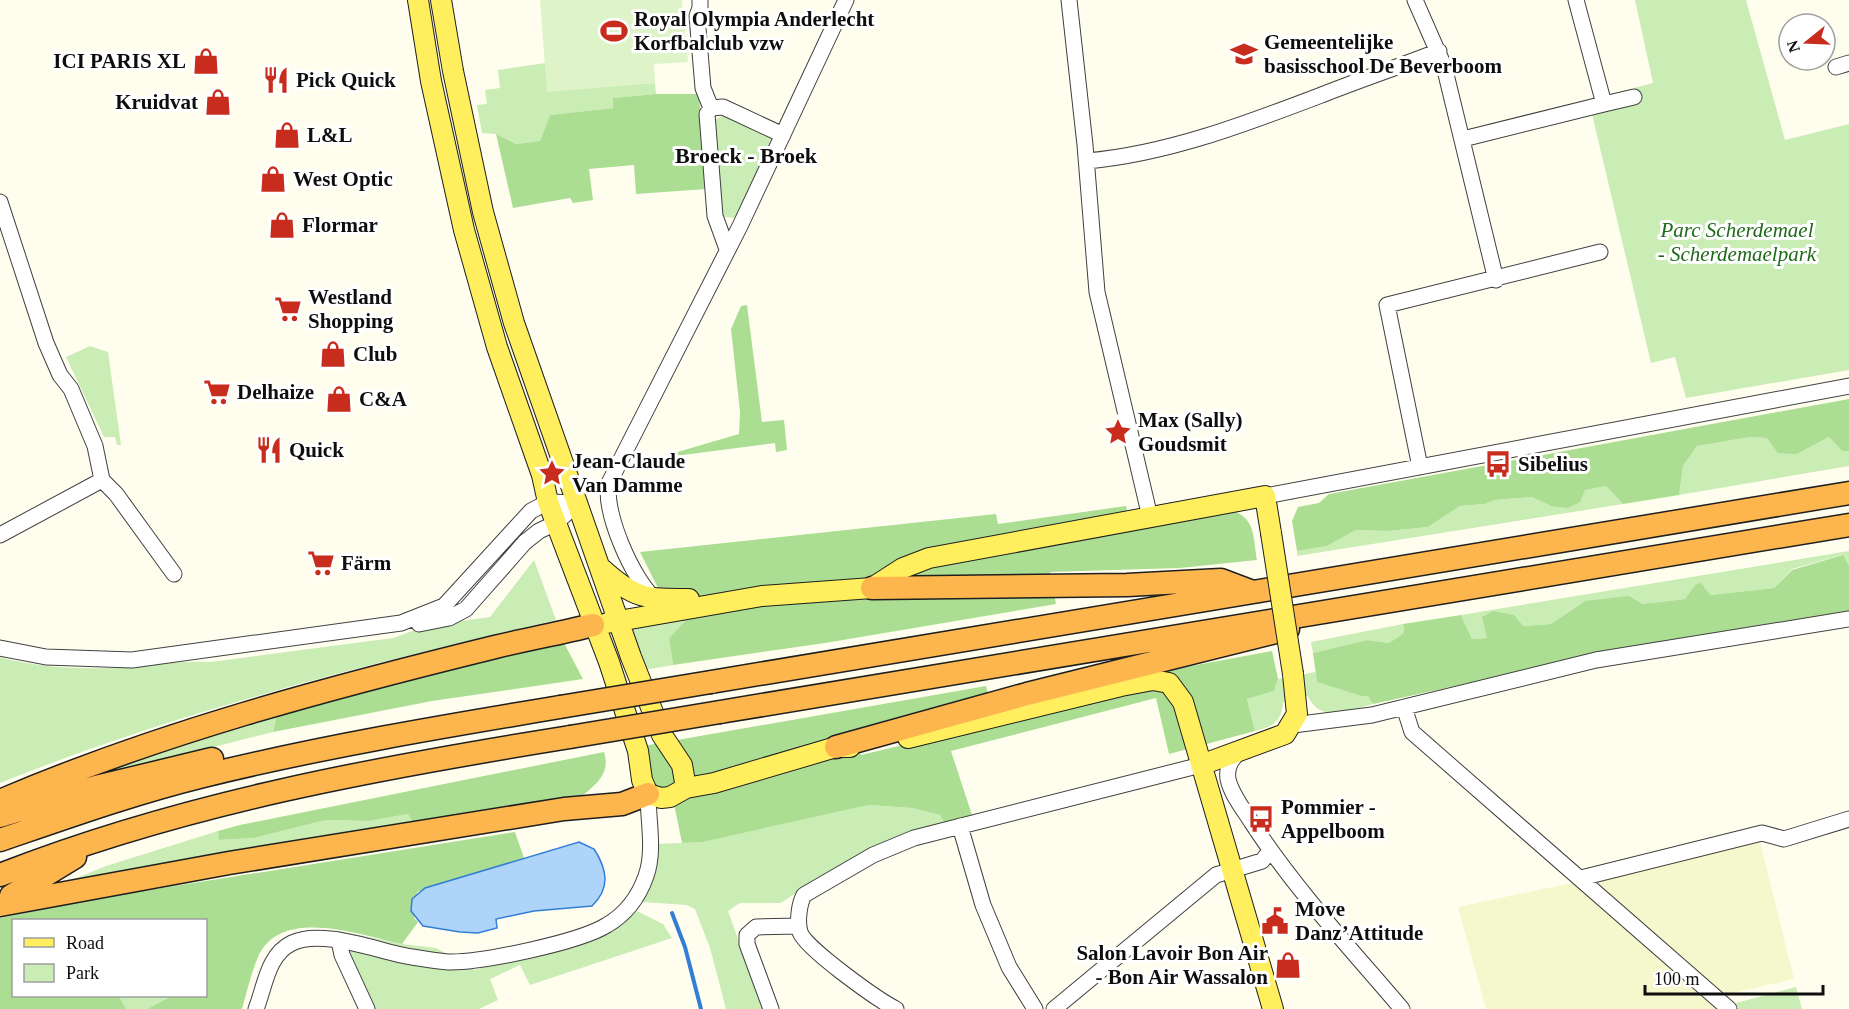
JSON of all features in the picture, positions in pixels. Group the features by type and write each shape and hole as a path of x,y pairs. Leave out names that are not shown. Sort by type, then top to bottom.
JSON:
{"highway":[{"path":"0,840 97,806 202,776 307,752 711,681 1849,493"},
{"path":"0,875 107,837 240,799 397,766 1849,525"},
{"path":"872,588 1127,585 1221,580 1251,592"},
{"path":"836,747 1016,697 1255,639 1370,604"},
{"path":"0,801 70,772 229,719 485,650 593,625"},
{"path":"0,816 40,802 151,773 281,744 307,752"},
{"path":"0,904 229,863 564,809 622,804 648,794"},
{"path":"0,904 107,837"}],"main road":[{"path":"418,0 449,170 475,272 548,502 638,751 642,780 648,794 661,798 670,797 686,788 714,783 836,747 876,746 1121,686 1159,680 1169,683 1179,694 1273,1009"},
{"path":"441,0 464,129 498,268 534,384 578,503 618,622 662,735 682,765 686,788"},
{"path":"593,625 715,603 782,594 872,588 903,568 929,558 1265,496 1298,697 1298,714 1285,734 1274,740 1242,749 1201,765"},
{"path":"600,567 636,595 655,599 691,598 715,603"}],"street":[{"path":"700,0 697,16 704,88 711,108 706,120 715,216 727,249"},
{"path":"655,599 643,588 627,555 611,509 608,487 783,135 846,0"},
{"path":"1069,0 1087,161 1097,292 1150,517"},
{"path":"1414,0 1439,51 1463,139 1496,280"},
{"path":"1576,0 1604,104"},
{"path":"1087,161 1149,150 1229,129 1366,78 1394,70 1439,51"},
{"path":"1463,139 1634,97"},
{"path":"711,108 723,107 783,135"},
{"path":"0,202 46,343 60,375 71,389 95,446 102,480 116,494 174,574"},
{"path":"1420,467 1386,305 1496,280 1600,252"},
{"path":"1265,496 1849,386"},
{"path":"3,530 102,480"},
{"path":"0,648 46,657 132,660 401,623 444,606 531,512 548,502 578,503"},
{"path":"401,623 413,625 459,614 525,542 538,531 556,523 578,503"},
{"path":"1293,724 1350,719 1596,660 1849,619"},
{"path":"1404,707 1412,732 1729,1009"},
{"path":"1242,749 1231,760 1227,769 1228,781 1270,851 1306,897 1402,1009"},
{"path":"896,1009 850,978 808,944 799,926 802,898 830,878 873,855 914,838 1201,765"},
{"path":"256,1009 277,954 289,944 311,938 448,962 476,960 589,935 608,925 629,908 646,875 650,843 648,794"},
{"path":"1581,878 1761,833 1784,839 1849,819"},
{"path":"960,826 983,905 1009,967 1035,1009"},
{"path":"1054,1009 1216,875 1262,861 1270,851"},
{"path":"771,1009 747,944 747,934 756,927 799,926"},
{"path":"334,941 367,1009"}],"green space":[{"name":"Royal Olympia Anderlecht Korfbalclub vzw","path":"540,0 682,0 688,62 654,64 655,83 547,92"},
{"name":"Parc Scherdemael - Scherdemaelpark","path":"1635,0 1746,0 1785,140 1849,124 1849,370 1686,398 1675,357 1651,363 1592,114 1636,103 1634,88 1653,83"},
{"path":"545,63 548,91 655,83 656,94 614,98 613,108 550,115 540,141 516,144 496,134 482,133 477,105 487,104 485,90 500,88 498,70"},
{"path":"656,94 699,94 706,189 636,194 634,165 589,169 593,200 573,203 570,198 513,208 496,134 516,144 540,141 550,115 613,108 613,98"},
{"path":"724,115 769,134 771,138 739,216 735,218 725,217 721,212 714,120"},
{"path":"747,305 762,422 784,420 787,450 776,452 775,443 675,456 674,453 739,434 740,412 731,329 741,306"},
{"path":"90,346 108,352 121,445 117,445 115,437 104,437 66,357"},
{"path":"1849,399 1849,451 1842,451 1829,437 1797,454 1778,453 1767,438 1750,437 1697,446 1683,466 1679,495 1623,504 1606,486 1585,490 1580,502 1568,508 1551,506 1532,497 1495,500 1485,504 1460,506 1428,527 1388,531 1356,530 1327,546 1297,551 1292,521 1298,507 1319,503 1329,494"},
{"path":"1750,437 1767,438 1797,454 1829,437 1842,451 1849,451 1849,466 1679,495 1683,466 1697,446"},
{"path":"1606,486 1623,504 1297,556 1297,551 1327,546 1356,530 1388,531 1428,527 1460,506 1533,497 1551,506 1585,490"},
{"path":"1126,506 1132,529 1234,511 1246,519 1250,525 1257,560 1180,568 1050,572 1056,604 825,643 673,665 669,638 689,617 685,589 658,588 640,552 996,514 998,524"},
{"path":"1849,551 1849,566 1842,555 1792,569 1774,588 1709,595 1695,585 1685,599 1642,604 1585,601 1551,624 1523,626 1488,638 1472,639 1461,615"},
{"path":"1843,555 1849,566 1849,614 1578,659 1373,704 1368,696 1317,682 1313,653 1367,640 1389,643 1404,633 1403,624 1461,615 1472,639 1487,638 1482,617 1493,611 1514,615 1523,626 1551,624 1585,601 1629,596 1642,604 1685,599 1695,585 1701,583 1710,595 1774,588 1792,570"},
{"path":"534,560 556,620 345,672 205,711 136,733 0,783 0,657 55,667 110,668 211,662 393,638 426,626 490,617"},
{"path":"689,618 669,638 673,665 644,670 631,637 633,627"},
{"path":"1403,624 1404,633 1389,643 1367,640 1313,653 1311,642"},
{"path":"563,641 583,679 432,701 273,732 277,715"},
{"path":"1272,651 1278,679 1274,691 1247,699 1255,731 1169,754 1156,698 951,751 972,815 944,822 940,815 912,808 869,805 703,842 682,843 674,804 649,777 643,746 986,686 988,694 855,732 861,755 1148,686 1164,671"},
{"path":"1315,672 1318,682 1368,695 1373,704 1336,713 1320,710 1313,705 1308,696 1283,702 1281,714 1275,722 1255,731 1247,699 1274,691 1278,679"},
{"path":"277,715 273,732 62,785 88,773"},
{"path":"604,752 606,760 601,778 581,797 414,825 408,814 369,821 326,820 254,838 219,840 218,831 240,825"},
{"path":"869,805 912,808 940,815 944,822 869,849 823,875 781,903 740,903 728,911 763,1009 726,1009 710,948 695,909 687,905 642,902 656,844 703,842"},
{"path":"408,814 414,825 62,884 106,866 218,831 220,840 254,838 326,820 369,821"},
{"path":"515,832 524,858 417,892 414,918 418,922 402,944 329,928 309,927 275,936 260,953 242,1009 147,1009 170,997 207,997 207,919 12,919 12,997 120,997 126,1009 0,1009 0,918 105,897"},
{"path":"1759,838 1794,979 1720,996 1592,878"},
{"path":"1580,881 1722,1009 1486,1009 1458,907"},
{"path":"637,911 663,924 672,938 530,985 520,965 490,979 498,1000 479,1009 374,1009 339,931 402,944 436,948 475,970 571,948 607,934"},
{"path":"1796,987 1802,1009 1738,1009 1736,1003"},
{"path":"120,997 170,997 147,1009 126,1009"}],"water":[{"path":"579,842 594,849 604,871 602,892 592,906 534,911 496,919 497,928 478,933 423,926 411,911 412,899 425,888"}],"waterway":[{"path":"672,913 685,947 701,1009"}],"place":[{"name":"Royal Olympia Anderlecht Korfbalclub vzw","path":"614,31"},
{"name":"Gemeentelijke basisschool De Beverboom","path":"1244,54"},
{"name":"ICI PARIS XL","path":"206,61"},
{"name":"Pick Quick","path":"276,80"},
{"name":"Kruidvat","path":"218,102"},
{"name":"L&L","path":"287,135"},
{"name":"West Optic","path":"273,179"},
{"name":"Flormar","path":"282,225"},
{"name":"Westland Shopping","path":"288,309"},
{"name":"Club","path":"333,354"},
{"name":"Delhaize","path":"217,392"},
{"name":"C&A","path":"339,399"},
{"name":"Max (Sally) Goudsmit","path":"1118,432"},
{"name":"Quick","path":"269,450"},
{"name":"Sibelius","path":"1498,464"},
{"name":"Jean-Claude Van Damme","path":"552,473"},
{"name":"Färm","path":"321,563"},
{"name":"Pommier - Appelboom","path":"1261,819"},
{"name":"Move Danz’Attitude","path":"1275,921"},
{"name":"Salon Lavoir Bon Air - Bon Air Wassalon","path":"1288,965"}],"district":[{"name":"Broeck - Broek","path":"746,155"}]}
